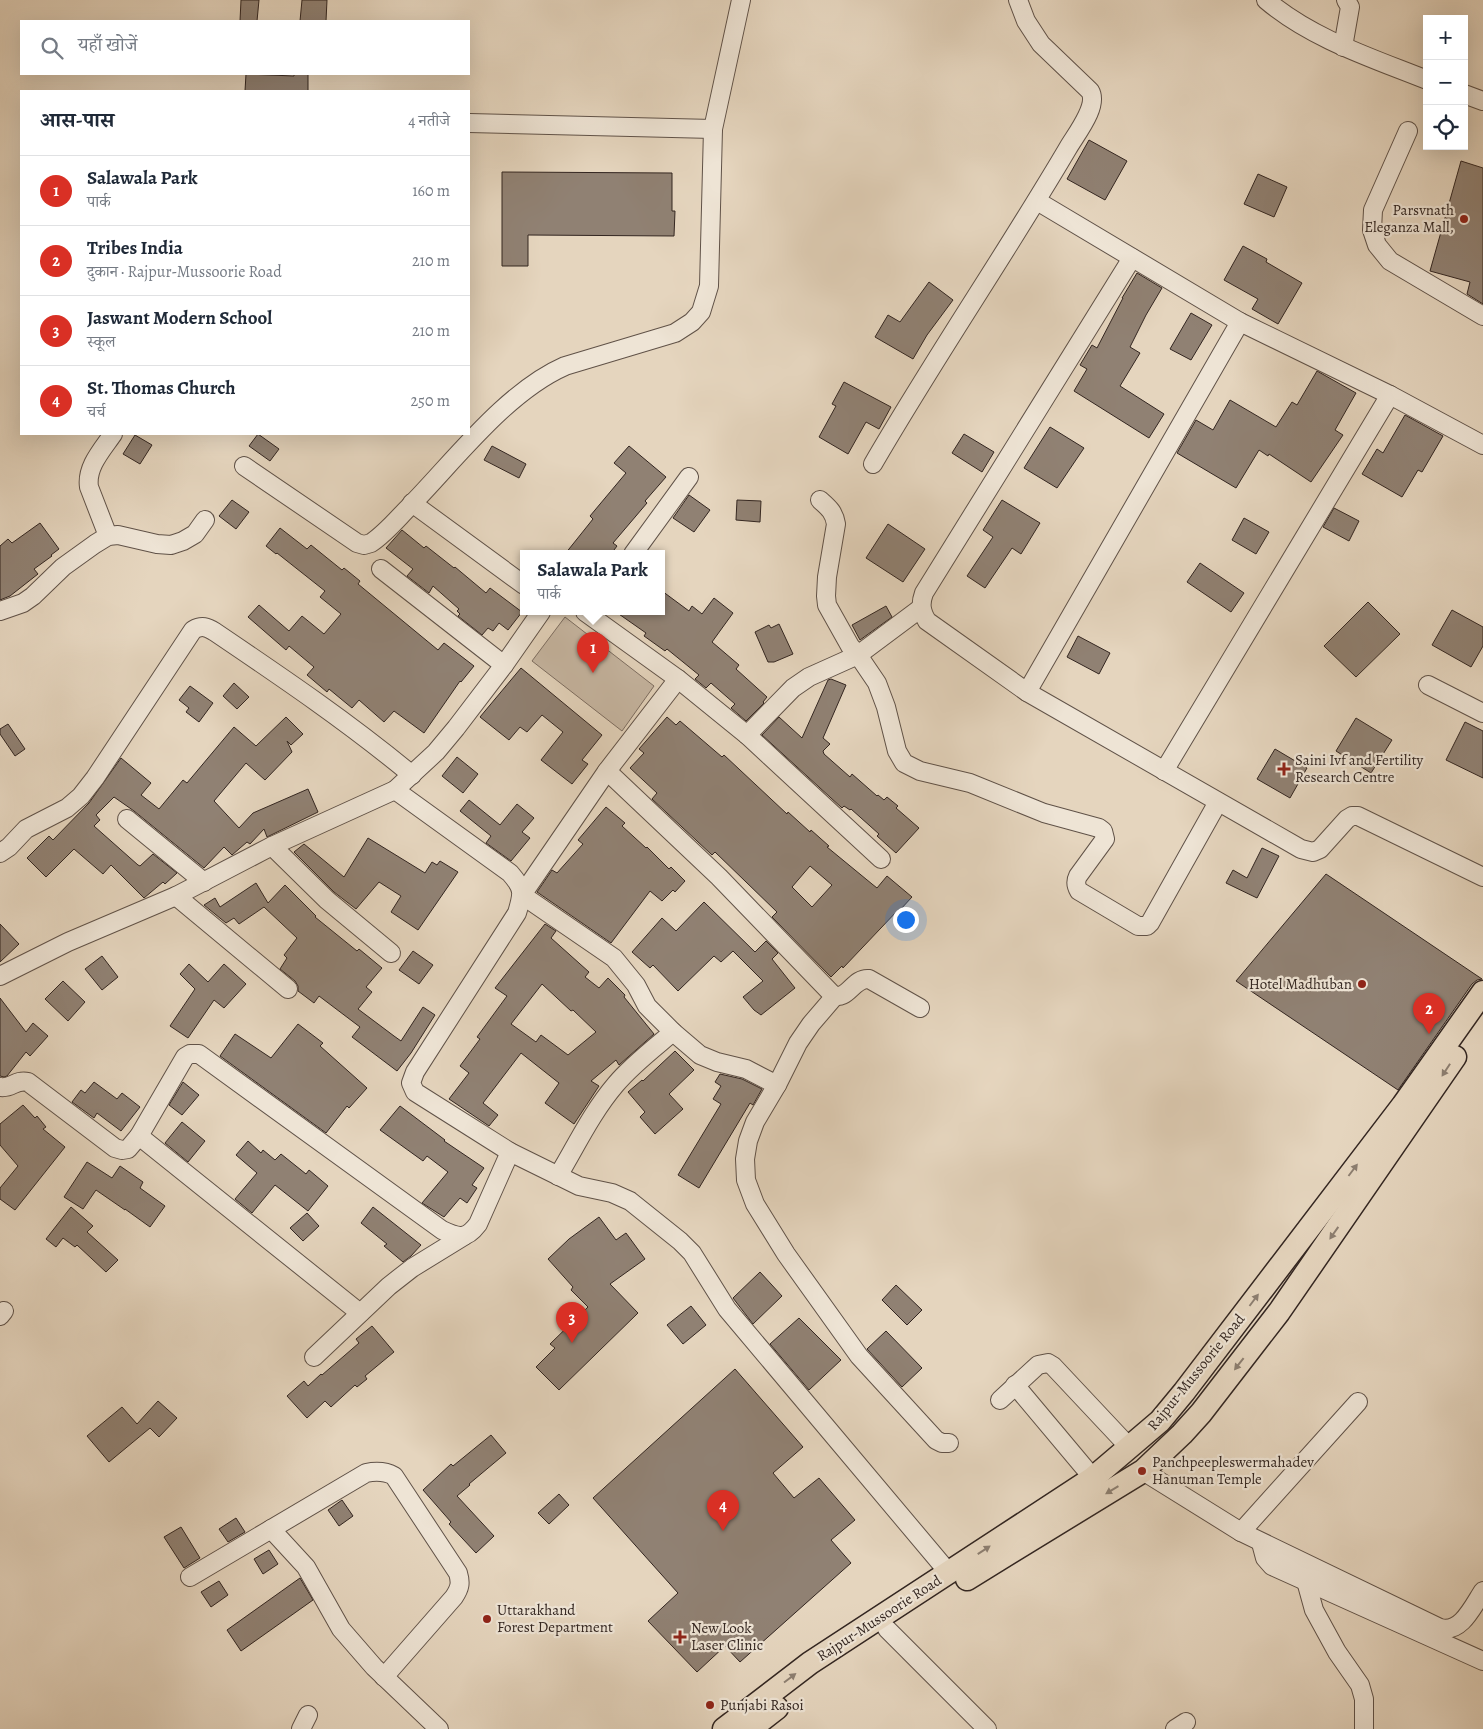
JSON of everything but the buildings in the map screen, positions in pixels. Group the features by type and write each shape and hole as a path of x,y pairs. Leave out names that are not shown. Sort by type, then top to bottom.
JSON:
{"main road":[{"name":"Rajpur-Mussoorie Road","path":"724,1729 810,1663 1093,1478 1160,1421 1403,1105 1483,992"},
{"name":"Rajpur-Mussoorie Road","path":"750,1729 821,1674 887,1629 1143,1471 1200,1413 1279,1312 1483,1015"}],"street":[{"path":"244,466 357,543 364,545 376,540 484,428 526,389 548,374 565,366 675,333 692,322 701,312 709,286 713,129 741,0"},
{"path":"873,464 1036,201 1091,108 1093,96 1090,91 1041,44 1026,21 1018,0"},
{"path":"1266,0 1282,13 1343,47 1423,78"},
{"path":"1343,47 1350,7 1346,0"},
{"path":"1468,96 1483,102"},
{"path":"470,123 713,129"},
{"path":"1408,131 1373,210 1372,230 1376,244 1390,262 1483,316"},
{"path":"1036,201 1240,322 1390,395 1483,445"},
{"path":"1132,258 924,593 921,602 922,614 927,620 1027,692 1301,849 1313,852 1320,849 1347,819 1352,816 1358,816 1483,877"},
{"path":"1027,692 1240,322"},
{"path":"1164,771 1390,395"},
{"path":"108,536 88,480 89,472 94,462 112,435"},
{"path":"636,550 689,477"},
{"path":"820,500 835,516 836,524 827,577 827,605 850,646 877,683 886,707 897,751 904,763 920,771 970,783 1044,813 1103,831 1105,839 1078,876 1076,887 1138,926 1147,926 1150,923 1218,802"},
{"path":"412,504 520,581"},
{"path":"0,611 23,603 63,567 108,536 118,535 157,544 171,545 195,534 205,520"},
{"path":"381,569 504,665"},
{"path":"747,735 793,688 808,676 858,655 921,608"},
{"path":"0,976 68,942 176,896 272,846 395,790 436,752 456,728 539,615"},
{"path":"592,615 678,679 747,735 881,859"},
{"path":"0,853 9,847 26,829 67,808 81,796 193,630 200,626 208,627 311,696 366,736 412,775"},
{"path":"678,679 607,770 522,895 517,913 415,1072 411,1083 415,1092 510,1152 579,1186 612,1193 630,1201 667,1229 692,1253 727,1309 949,1573"},
{"path":"1428,685 1483,713"},
{"path":"607,770 719,877 829,992 835,996 843,995 864,978 920,1008"},
{"path":"395,790 510,873 519,883 522,895 614,958 632,980 647,1006 672,1032 709,1060 746,1070 776,1085"},
{"path":"127,819 204,882"},
{"path":"272,846 327,900 391,954"},
{"path":"176,896 288,989"},
{"path":"835,996 811,1024 798,1043 754,1122 745,1159 746,1180 754,1204 786,1254 859,1356 936,1440 949,1444"},
{"path":"558,1176 604,1099 616,1084 672,1032"},
{"path":"0,1087 8,1088 19,1081 28,1082 116,1148 122,1150 128,1149 139,1136 185,1057 190,1054 199,1054 442,1230 455,1236 464,1236"},
{"path":"139,1136 360,1314"},
{"path":"314,1357 389,1286 412,1268 472,1232 478,1224 510,1152"},
{"path":"1000,1400 1038,1365 1048,1363 1053,1366 1130,1448"},
{"path":"1015,1385 1093,1478"},
{"path":"1241,1532 1358,1402"},
{"path":"190,1577 366,1473 377,1471 389,1473 394,1476 458,1573 460,1580 459,1588 454,1597 384,1677"},
{"path":"1143,1471 1261,1543 1446,1630 1459,1625 1483,1591"},
{"path":"271,1529 306,1567 340,1629 384,1677 439,1729"},
{"path":"1261,1543 1265,1558 1272,1566 1483,1661"},
{"path":"1306,1581 1314,1610 1338,1652 1360,1685 1364,1699 1364,1729"},
{"path":"887,1629 987,1729"}],"shaded area":[{"path":"565,617 654,686 622,731 532,661"}],"place":[{"name":"Parsvnath Eleganza Mall,","path":"1464,219"},
{"name":"Salawala Park","path":"593,673"},
{"name":"Saini Ivf and Fertility Research Centre","path":"1284,769"},
{"name":"Hotel Madhuban","path":"1362,984"},
{"name":"Tribes India","path":"1429,1034"},
{"name":"Jaswant Modern School","path":"572,1343"},
{"name":"Panchpeepleswermahadev Hanuman Temple","path":"1142,1471"},
{"name":"St. Thomas Church","path":"723,1531"},
{"name":"Uttarakhand Forest Department","path":"487,1619"},
{"name":"New Look Laser Clinic","path":"680,1637"},
{"name":"Punjabi Rasoi","path":"710,1705"}]}
